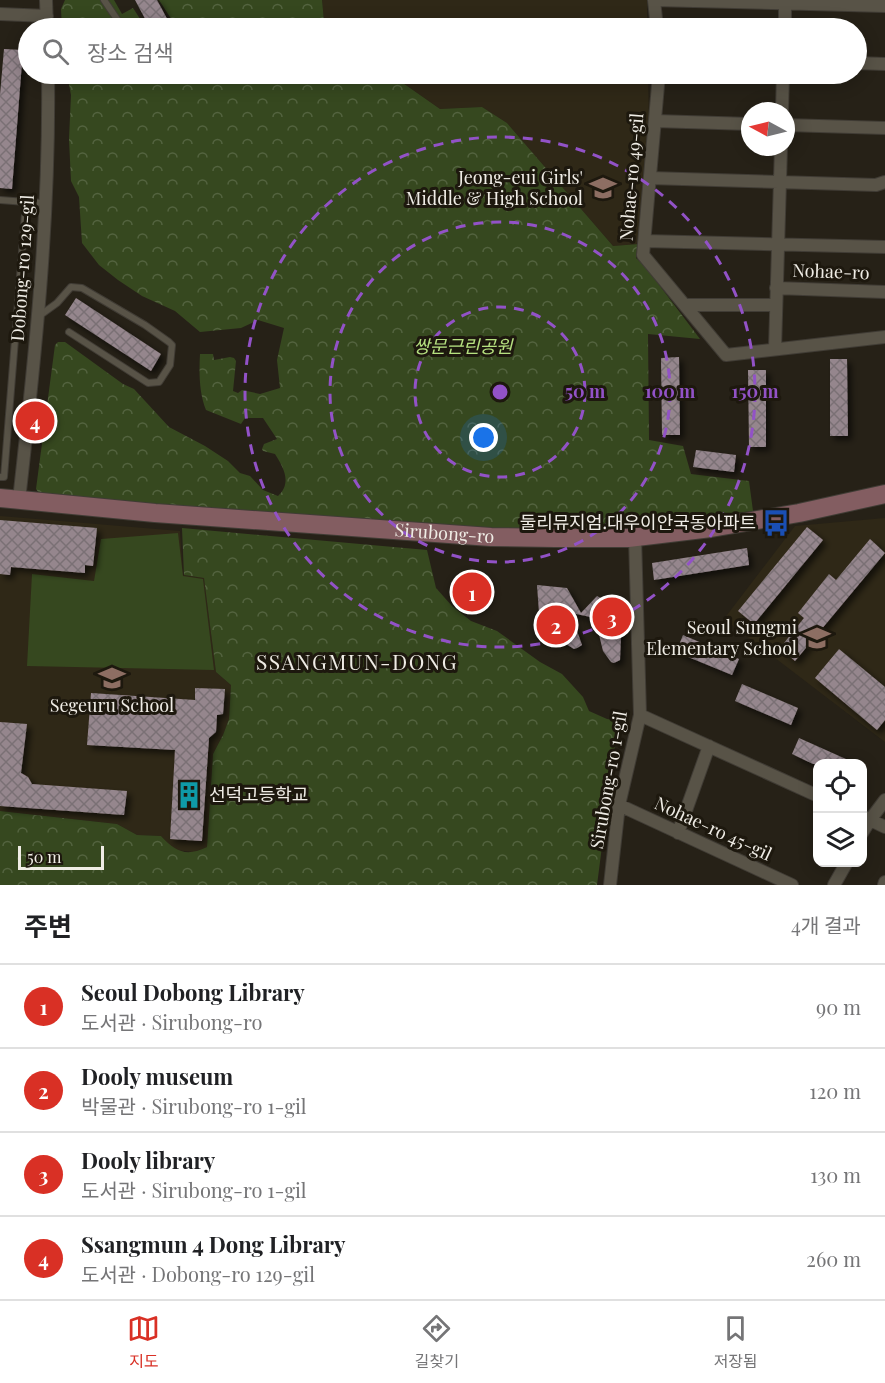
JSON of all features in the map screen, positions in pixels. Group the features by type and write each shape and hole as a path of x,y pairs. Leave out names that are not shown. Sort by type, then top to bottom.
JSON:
{"street":[{"path":"46,0 47,18"},
{"path":"656,18 654,0 785,1 885,6"},
{"path":"785,1 785,18"},
{"path":"0,14 24,18"},
{"path":"867,63 885,64"},
{"name":"Dobong-ro 129-gil","path":"19,500 39,316 47,203 48,84"},
{"name":"Nohae-ro 49-gil","path":"658,84 643,255 726,355 885,337"},
{"path":"782,102 783,84"},
{"path":"655,121 741,124"},
{"path":"795,125 885,128"},
{"path":"775,349 781,156"},
{"path":"650,178 876,185 885,182"},
{"path":"645,241 885,247"},
{"name":"Nohae-ro","path":"776,288 885,292"},
{"path":"685,305 776,305"},
{"name":"Sirubong-ro","path":"0,498 155,513 491,537 634,537 711,528 799,513 885,494"},
{"name":"Sirubong-ro 1-gil","path":"610,885 619,805 640,715 634,537"},
{"path":"640,715 813,794"},
{"path":"678,833 709,746"},
{"path":"867,817 885,800"},
{"name":"Nohae-ro 45-gil","path":"619,805 792,885"},
{"path":"867,818 885,827"},
{"path":"834,885 844,867"}],"lane":[{"path":"104,0 116,18"},
{"path":"0,200 47,203"},
{"path":"0,477 4,477 26,202"},
{"path":"39,316 57,303 71,287 82,288 169,342 172,345 170,365 159,382 148,383 69,332"}],"shaded area":[{"path":"322,0 647,0 647,18 324,18"},
{"name":"Jeong-eui Girls' Middle & High School","path":"404,84 648,84 649,131 639,244 613,246 507,123 482,107 440,109"},
{"name":"Segeuru School","path":"0,516 180,531 183,575 204,578 216,672 231,685 229,719 213,754 207,847 195,852 174,850 161,836 137,835 117,824 0,811"},
{"name":"Seoul Sungmi Elementary School","path":"885,518 885,742 724,619 795,526"}],"green space":[{"path":"65,0 114,0 122,14 133,8 140,18 61,18 61,9"},
{"path":"159,0 322,0 324,18 171,18"},
{"name":"쌍문근린공원","path":"69,84 404,84 440,109 482,107 507,123 613,246 639,244 636,258 644,265 700,339 648,334 649,440 683,446 691,474 749,481 753,511 634,524 518,530 44,500 36,489 55,345 58,342 65,342 123,384 134,389 169,427 228,461 240,473 250,476 263,490 278,496 286,481 284,470 275,454 262,449 264,444 277,439 263,418 245,418 241,424 206,410 201,390 200,368 200,354 213,354 214,360 234,358 236,361 233,391 238,393 242,390 260,394 280,388 277,360 284,328 258,320 241,328 200,332 175,311 142,296 99,265 82,243 79,197 71,181 69,139 71,95"},
{"path":"182,528 427,550 436,588 452,606 471,621 497,631 540,662 562,674 583,697 589,711 607,719 620,721 597,885 0,885 0,811 117,824 137,835 161,836 172,846 187,852 207,847 213,754 229,719 231,685 216,672 204,578 184,575"},
{"path":"178,533 183,576 203,579 214,670 27,666 32,574 94,581 101,539"}],"building":[{"path":"135,0 157,0 167,18 145,18"},
{"path":"4,49 18,50 18,84 20,84 12,189 0,188 0,95"},
{"path":"76,298 161,354 151,371 65,315"},
{"path":"679,357 680,435 662,435 661,358"},
{"path":"830,359 847,359 848,436 830,436"},
{"path":"748,370 766,370 766,447 749,447"},
{"path":"696,450 736,455 734,472 693,467"},
{"path":"0,520 97,528 93,566 85,565 85,573 11,567 10,575 0,574"},
{"path":"807,527 823,540 754,624 738,611"},
{"path":"870,539 885,553 795,661 780,648 804,618 798,613 829,574 836,580"},
{"path":"747,548 749,565 654,580 652,563"},
{"path":"537,585 567,588 581,613 597,596 622,610 620,660 611,662 603,651 595,618 553,609 577,631 582,645 574,649 558,635 543,632 540,627"},
{"path":"683,635 739,659 732,675 676,652"},
{"path":"839,649 885,687 885,720 877,730 815,678"},
{"path":"742,684 798,708 791,725 735,701"},
{"name":"선덕고등학교","path":"195,688 225,689 223,714 217,715 216,732 209,738 202,841 170,839 175,750 87,745 91,693 195,700"},
{"path":"0,722 27,724 21,773 28,777 32,784 127,791 124,815 0,806"},
{"path":"799,738 846,759 813,759 813,764 792,754"}],"place":[{"name":"Jeong-eui Girls' Middle & High School","path":"603,188"},
{"name":"Ssangmun 4 Dong Library","path":"35,421"},
{"name":"둘리뮤지엄.대우이안국동아파트","path":"776,523"},
{"name":"Seoul Dobong Library","path":"472,592"},
{"name":"Dooly library","path":"612,617"},
{"name":"Dooly museum","path":"556,625"},
{"name":"Seoul Sungmi Elementary School","path":"817,638"},
{"name":"Segeuru School","path":"112,678"},
{"name":"선덕고등학교","path":"189,795"}],"district":[{"name":"SSANGMUN-DONG","path":"357,663"}]}
